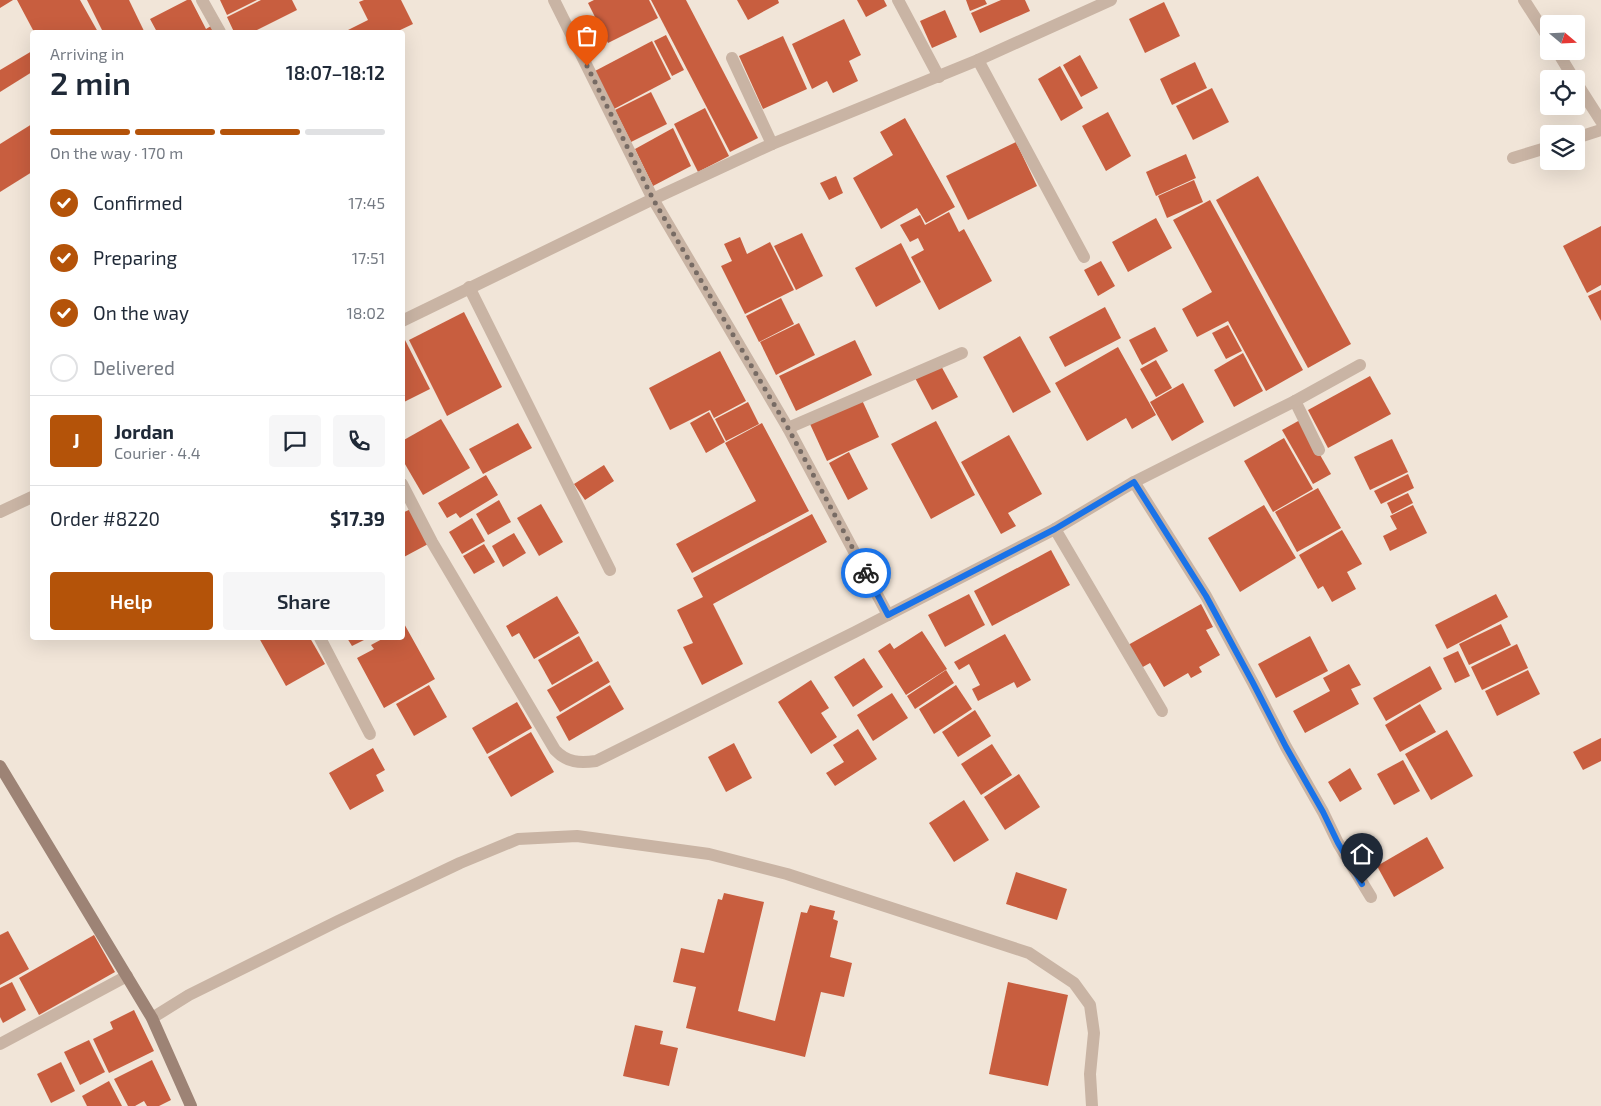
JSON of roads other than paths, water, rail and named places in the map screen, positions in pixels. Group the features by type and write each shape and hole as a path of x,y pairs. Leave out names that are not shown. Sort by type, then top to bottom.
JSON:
{"street":[{"path":"202,0 219,30"},
{"path":"554,0 653,199 788,428 888,615"},
{"path":"898,0 939,77"},
{"path":"405,319 772,144 939,77 1111,0"},
{"path":"1524,0 1540,25"},
{"path":"732,58 772,144"},
{"path":"978,60 1084,257"},
{"path":"1585,96 1601,121"},
{"path":"1585,135 1601,130"},
{"path":"1513,158 1540,149"},
{"path":"470,287 610,570"},
{"path":"788,428 962,353"},
{"path":"405,490 432,542 555,750 562,758 572,762 583,763 596,761 888,615 1055,529 1134,482 1295,401 1360,365"},
{"path":"1295,401 1319,450"},
{"path":"1134,482 1206,596 1338,843 1371,897"},
{"path":"0,512 30,498"},
{"path":"1055,529 1162,711"},
{"path":"321,640 370,734"},
{"path":"0,766 152,1018 191,1106"},
{"path":"152,1018 189,995 460,863 518,839 577,836 709,854 786,874 1029,953 1074,983 1090,1005 1094,1033 1090,1074 1092,1106"},
{"path":"0,1044 126,976"}]}
